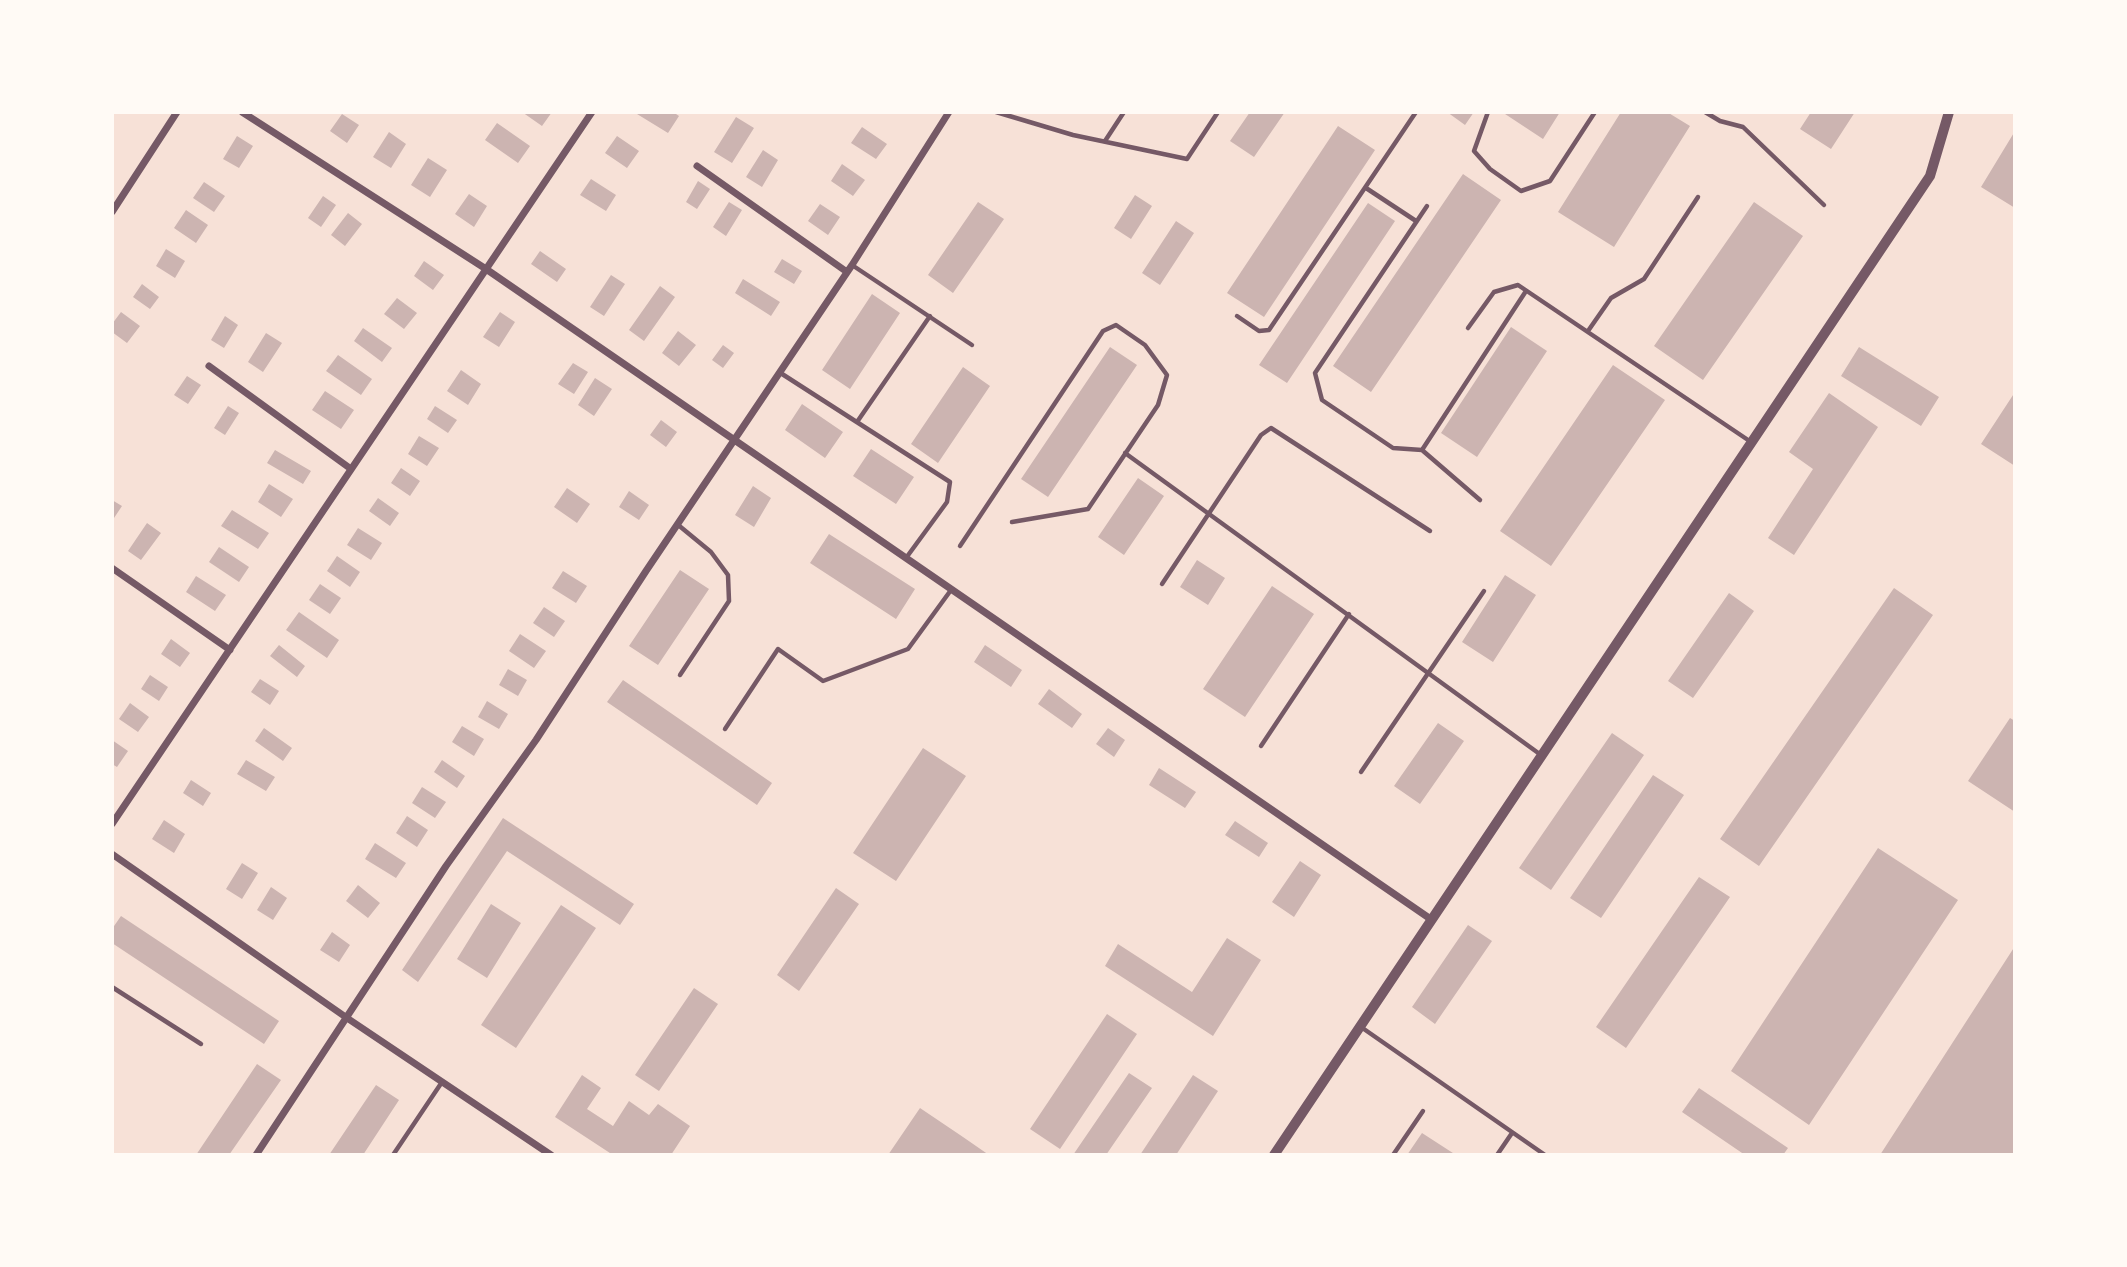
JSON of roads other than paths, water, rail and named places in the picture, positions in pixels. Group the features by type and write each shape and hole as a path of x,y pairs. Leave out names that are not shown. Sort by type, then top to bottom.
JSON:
{"street":[{"path":"112,212 177,112"},
{"path":"242,112 486,269 1432,920"},
{"path":"112,824 592,112"},
{"path":"256,1155 446,866 536,740 677,524 850,268 949,112"},
{"path":"1274,1155 1930,176 1949,112"},
{"path":"697,166 850,268"},
{"path":"209,366 351,469"},
{"path":"112,568 230,650"},
{"path":"112,854 347,1018 551,1155"}],"lane":[{"path":"996,112 1014,120 1187,159 1218,112"},
{"path":"1105,141 1124,112"},
{"path":"1237,316 1259,331 1269,330 1416,112"},
{"path":"1488,112 1474,150 1490,169 1521,191 1550,181 1595,112"},
{"path":"1704,112 1720,121 1743,127 1824,205"},
{"path":"1366,188 1416,222"},
{"path":"1587,331 1611,298 1644,279 1698,197"},
{"path":"1427,206 1315,373 1322,400 1392,448 1422,450 1480,500"},
{"path":"850,268 930,316 972,345"},
{"path":"1468,328 1494,292 1518,285 1752,442"},
{"path":"1422,450 1526,291"},
{"path":"857,422 930,316"},
{"path":"960,546 1103,331 1116,325 1145,345 1167,376 1158,405 1088,509 1012,522"},
{"path":"779,372 950,482 947,502 906,559"},
{"path":"1162,584 1261,435 1271,428 1430,531"},
{"path":"1125,453 1542,755"},
{"path":"677,524 711,552 728,575 729,601 680,675"},
{"path":"725,729 778,649 823,681 908,649 951,590"},
{"path":"1361,772 1484,591"},
{"path":"1261,747 1349,614"},
{"path":"112,987 201,1044"},
{"path":"1360,1027 1545,1155"},
{"path":"393,1155 442,1082"},
{"path":"1393,1155 1423,1111"},
{"path":"1497,1155 1512,1132"}]}
